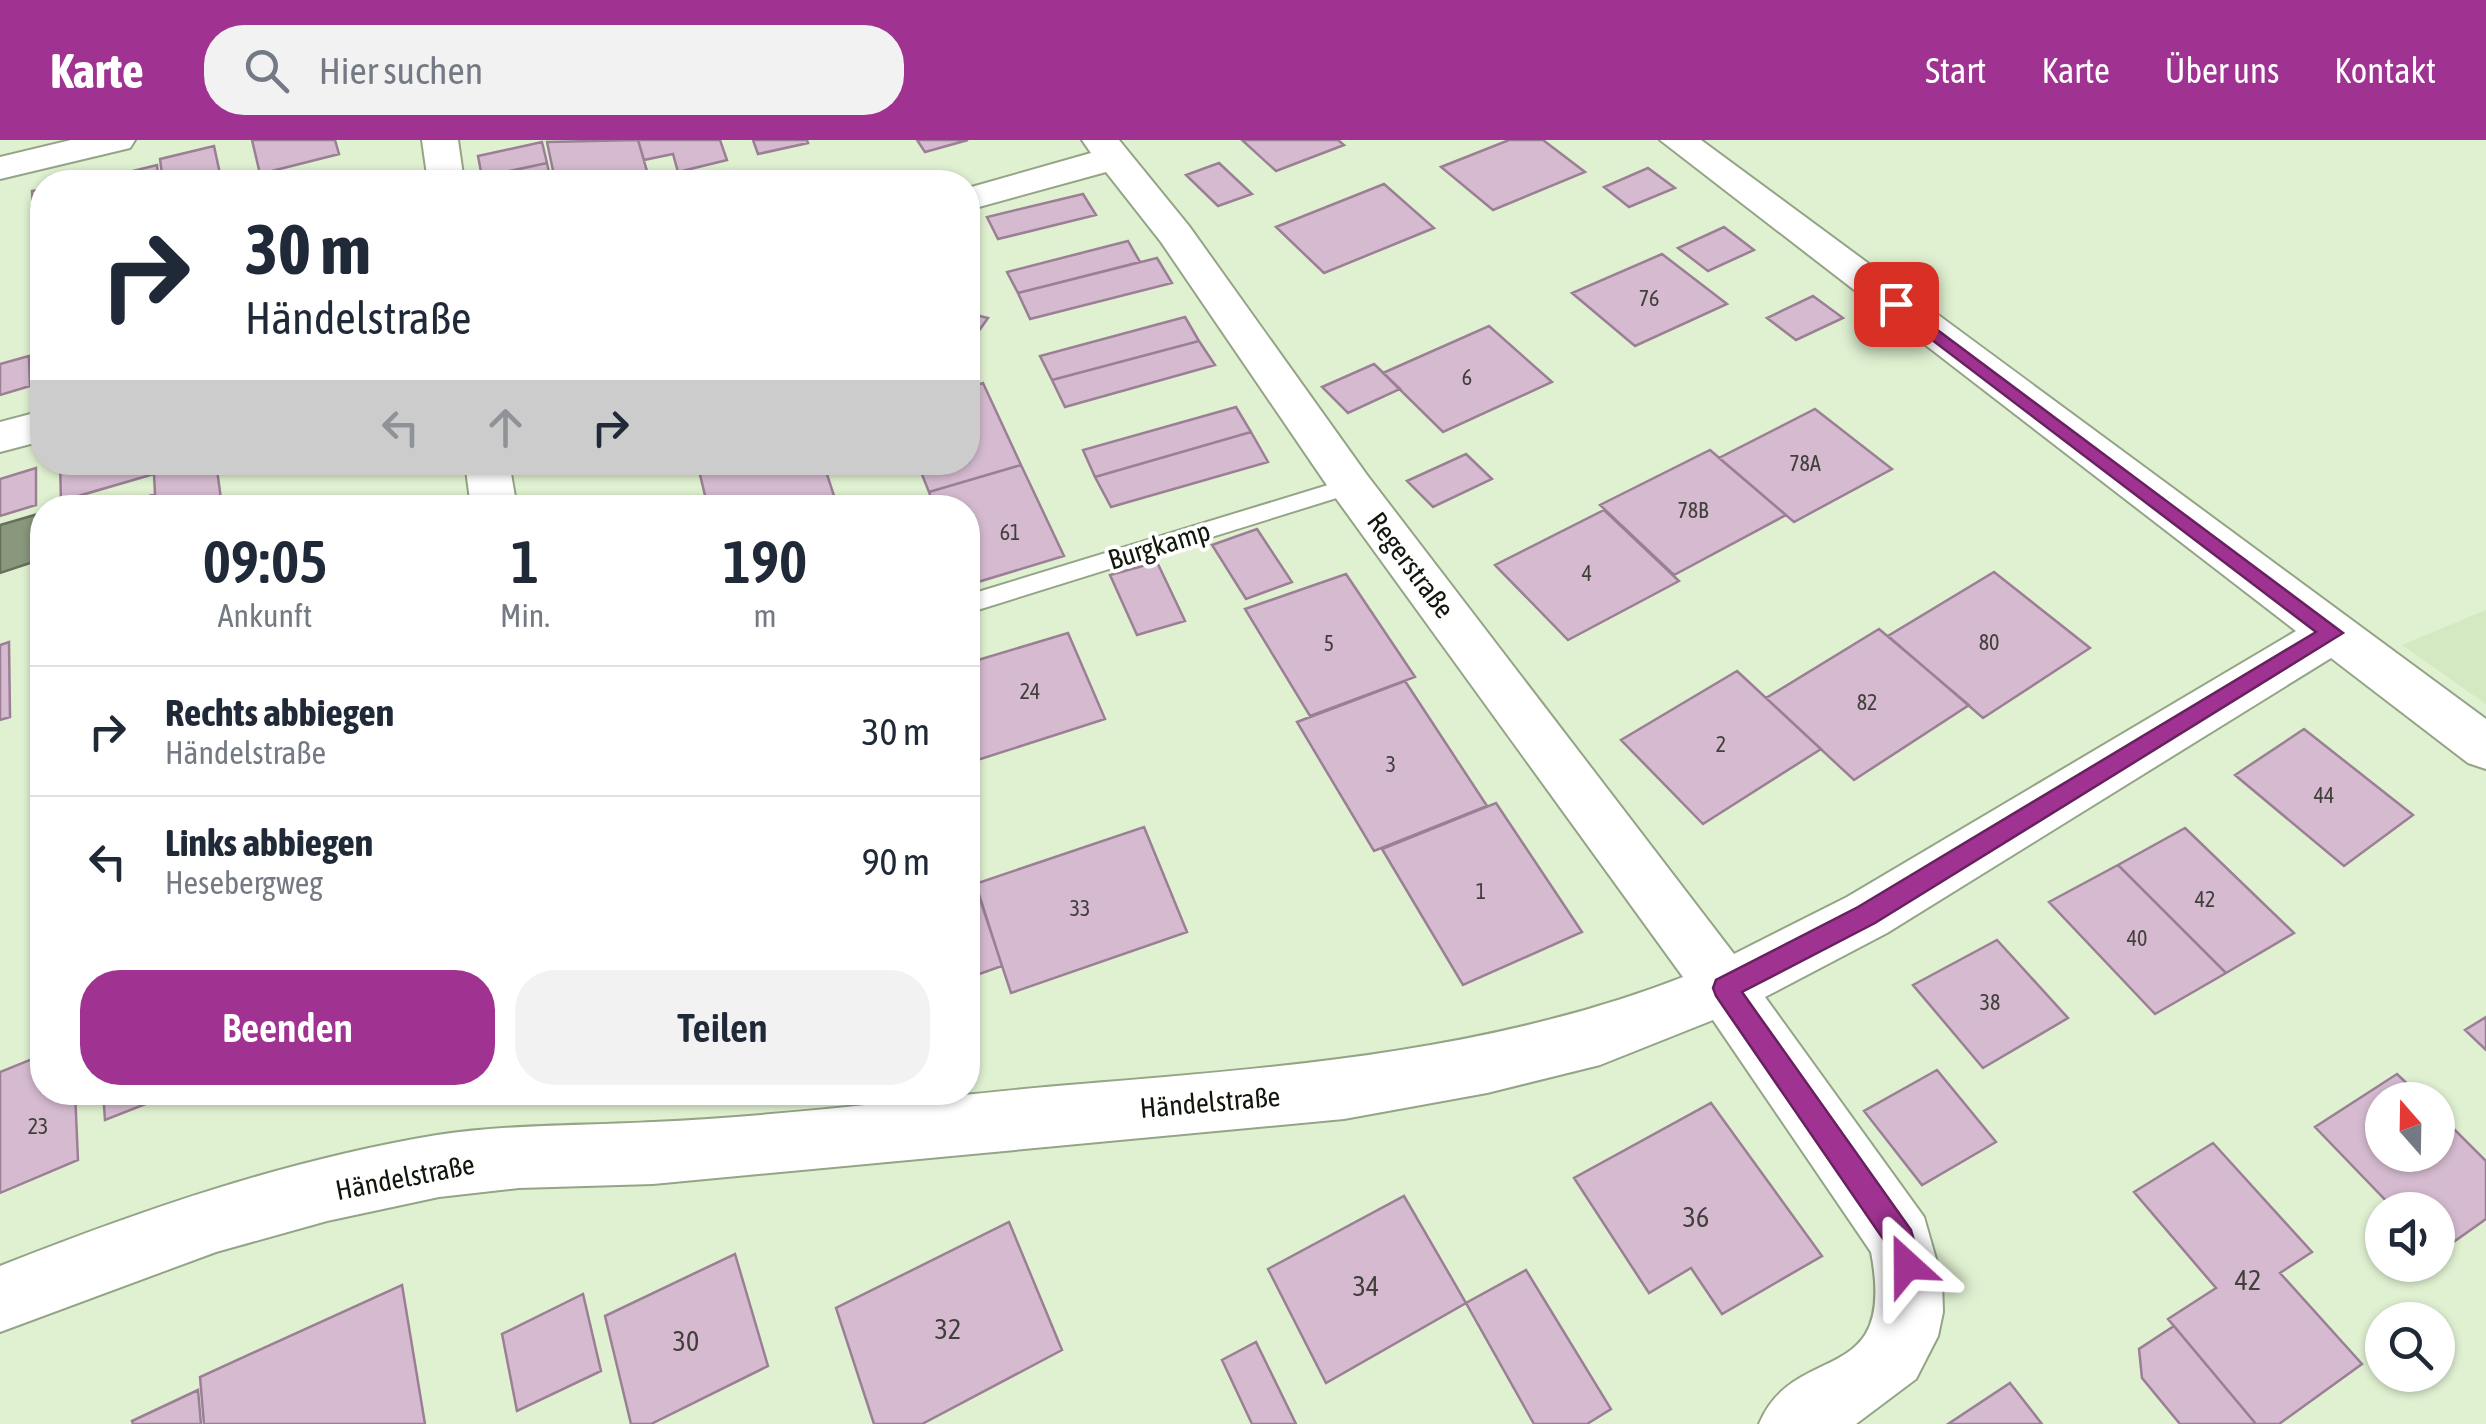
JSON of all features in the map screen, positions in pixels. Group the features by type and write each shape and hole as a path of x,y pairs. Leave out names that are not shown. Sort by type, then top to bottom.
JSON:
{"street":[{"path":"0,168 118,140"},
{"path":"440,140 444,170"},
{"path":"1678,140 2486,748"},
{"path":"980,196 1038,182 1107,148"},
{"name":"Regerstraße","path":"1107,148 1175,234 1352,486 1725,988 1901,1240 1914,1290 1910,1328 1892,1360 1793,1424"},
{"path":"0,438 30,429"},
{"name":"Händelstraße","path":"0,1298 80,1266 277,1203 439,1166 546,1154 653,1153 1344,1090 1487,1065 1600,1037 1725,988 1867,915 2332,633"}],"lane":[{"name":"Burgkamp","path":"980,600 1352,486"}],"shaded area":[{"path":"30,516 30,563 0,573 0,525"},
{"path":"2486,610 2486,704 2402,645"}],"building":[{"path":"252,140 335,140 339,154 276,170 259,170"},
{"path":"638,140 647,170 553,170 547,142"},
{"path":"638,140 720,140 727,160 677,170 673,154 644,160"},
{"path":"753,140 807,140 808,143 758,154"},
{"path":"917,140 968,140 925,152"},
{"path":"1242,140 1338,140 1344,145 1276,171"},
{"path":"1509,140 1543,140 1585,172 1493,210 1441,167"},
{"path":"542,142 547,163 514,170 481,170 478,156"},
{"path":"214,146 219,170 161,170 160,159"},
{"path":"547,163 548,170 514,170"},
{"path":"1219,163 1252,194 1218,206 1186,175"},
{"path":"1648,168 1675,188 1629,207 1604,187"},
{"path":"1384,184 1434,228 1324,273 1276,227"},
{"path":"1083,194 1096,215 998,239 987,217"},
{"path":"1724,227 1754,250 1708,271 1678,248"},
{"path":"1128,241 1140,262 1018,293 1007,272"},
{"path":"1662,254 1727,304 1635,346 1572,293"},
{"path":"1157,258 1172,283 1030,319 1018,293"},
{"path":"1813,296 1843,318 1796,340 1767,318"},
{"path":"1185,317 1199,341 1052,380 1040,356"},
{"path":"1489,326 1552,382 1443,432 1383,373"},
{"path":"1199,341 1215,365 1065,407 1052,380"},
{"path":"29,356 30,386 0,395 0,364"},
{"path":"1374,364 1400,389 1348,413 1322,387"},
{"path":"983,383 1021,465 929,492 922,475 980,475"},
{"path":"1236,407 1251,432 1095,477 1083,450"},
{"path":"1815,409 1892,469 1794,522 1719,458"},
{"path":"1251,432 1268,462 1111,507 1095,477"},
{"path":"1710,450 1786,515 1674,575 1600,505"},
{"path":"1466,454 1492,479 1433,507 1407,481"},
{"path":"1021,465 1064,556 980,581 980,495 929,492"},
{"path":"30,470 30,475 36,475 36,495 30,495 30,507 0,516 0,479"},
{"path":"60,475 151,475 82,495 61,495"},
{"path":"154,475 218,475 220,495 155,494"},
{"path":"700,475 827,475 834,495 705,495"},
{"path":"1604,510 1679,581 1568,640 1495,565"},
{"path":"1257,529 1292,582 1246,599 1212,545"},
{"path":"1157,562 1185,621 1137,635 1110,575"},
{"path":"1994,572 2090,648 1983,718 1888,636"},
{"path":"1346,574 1415,677 1310,716 1245,609"},
{"path":"1879,629 1969,705 1854,780 1766,698"},
{"path":"1068,633 1105,719 980,759 980,659"},
{"path":"9,642 10,717 0,720 0,645"},
{"path":"1737,671 1821,749 1703,824 1621,740"},
{"path":"1405,681 1487,806 1374,851 1297,722"},
{"path":"2304,729 2413,815 2344,866 2235,775"},
{"path":"1496,803 1582,932 1463,985 1382,849"},
{"path":"1144,827 1187,932 1011,993 980,899 980,882"},
{"path":"2185,828 2294,933 2226,973 2118,865"},
{"path":"2118,865 2226,973 2155,1014 2049,902"},
{"path":"980,897 1002,966 980,974"},
{"path":"1997,940 2068,1018 1983,1068 1913,985"},
{"path":"2486,1017 2486,1050 2465,1030"},
{"path":"30,1060 30,1105 76,1105 78,1160 0,1193 0,1072"},
{"path":"1937,1070 1996,1142 1922,1185 1864,1111"},
{"path":"2397,1074 2405,1082 2385,1082"},
{"path":"2365,1095 2365,1172 2455,1172 2455,1130 2486,1161 2486,1219 2455,1241 2455,1192 2378,1192 2315,1127"},
{"path":"1711,1103 1822,1256 1722,1314 1691,1268 1649,1293 1574,1178"},
{"path":"104,1105 143,1105 105,1120"},
{"path":"2213,1143 2312,1252 2280,1273 2362,1364 2279,1424 2256,1424 2168,1319 2216,1288 2134,1192"},
{"path":"1404,1196 1466,1303 1326,1383 1268,1269"},
{"path":"1009,1222 1062,1350 922,1424 874,1424 836,1308"},
{"path":"735,1254 768,1366 651,1424 631,1424 605,1316"},
{"path":"1526,1270 1611,1409 1587,1424 1534,1424 1466,1303"},
{"path":"402,1285 425,1424 204,1424 200,1377"},
{"path":"583,1294 601,1371 517,1411 502,1334"},
{"path":"2174,1326 2256,1424 2180,1424 2142,1378 2139,1349"},
{"path":"1256,1342 1296,1424 1252,1424 1222,1360"},
{"path":"2010,1383 2042,1424 1948,1424"},
{"path":"198,1390 201,1424 133,1424 132,1421"}],"route":[{"path":"1896,304 2332,633 1867,915 1725,988 1901,1240 1907,1265"}]}
